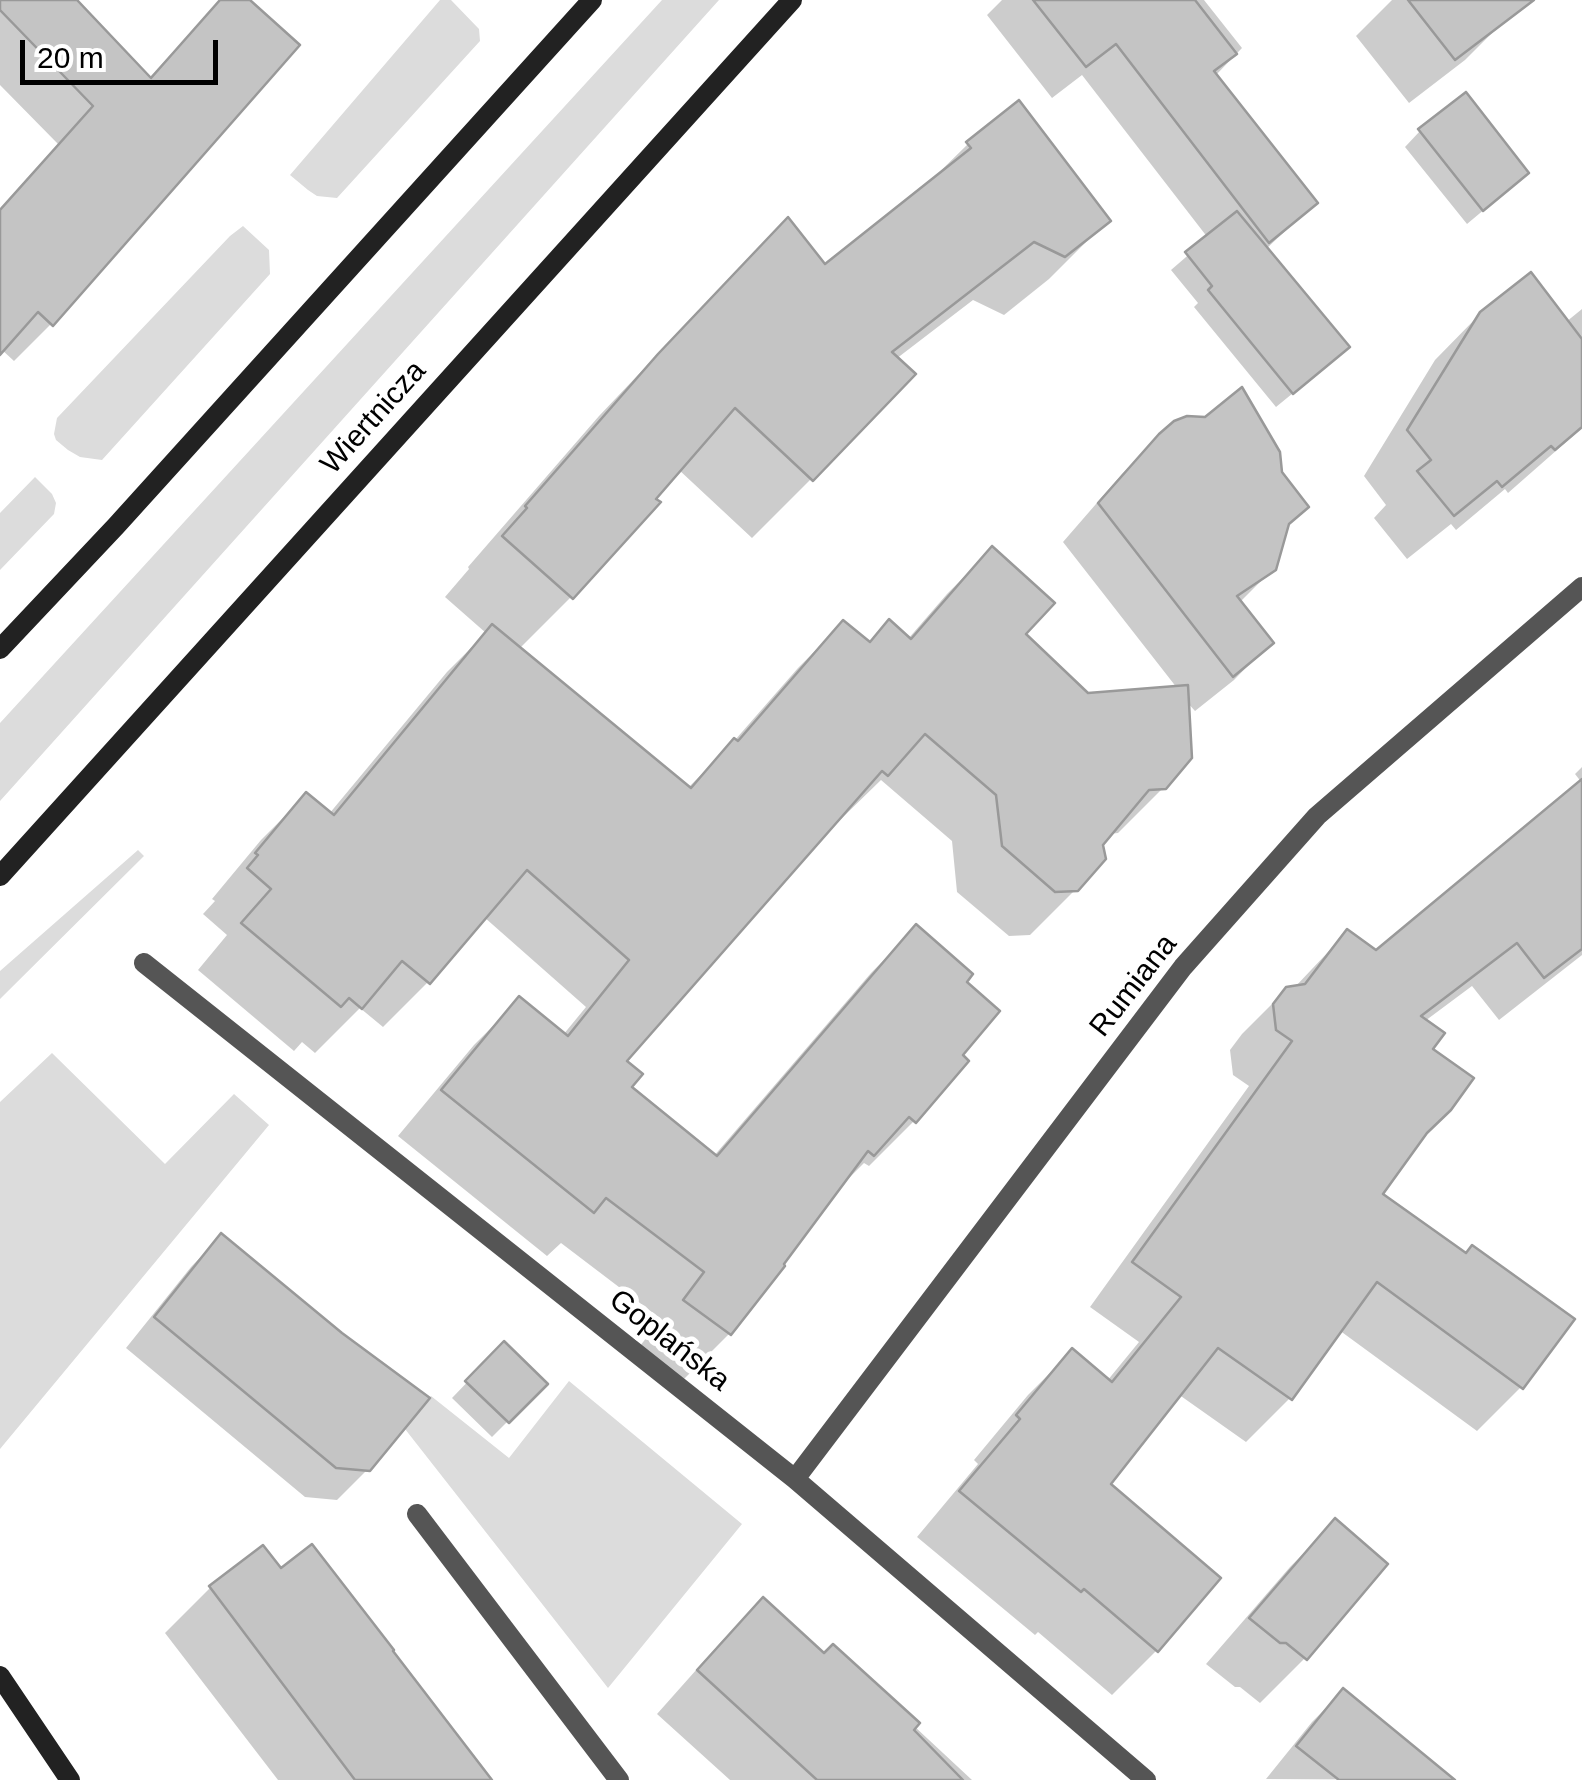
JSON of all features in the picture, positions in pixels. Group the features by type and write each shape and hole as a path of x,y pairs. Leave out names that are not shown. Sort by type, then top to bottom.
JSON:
{"main road":[{"path":"0,649 592,0"},
{"name":"Wiertnicza","path":"0,876 792,0"},
{"path":"0,1676 70,1780"}],"street":[{"name":"Rumiana","path":"796,1479 1183,967 1317,816 1582,586"},
{"name":"Goplańska","path":"144,963 796,1479 1146,1780"},
{"path":"417,1514 619,1780"}],"shaded area":[{"path":"440,0 451,0 479,29 480,41 337,198 317,196 290,175"},
{"path":"662,0 719,0 0,801 0,723"},
{"path":"243,226 269,250 270,274 102,460 80,457 68,450 56,440 57,418"},
{"path":"35,477 52,494 56,503 54,514 0,570 0,513"},
{"path":"138,850 144,856 0,999 0,971"},
{"path":"52,1053 165,1164 234,1094 269,1125 0,1449 0,1102"},
{"path":"569,1381 742,1524 608,1688 405,1429 431,1396 509,1458"}],"building":[{"path":"0,0 77,0 151,78 220,0 250,0 300,45 53,326 38,312 0,355 0,210 93,106 0,10"},
{"path":"1033,0 1195,0 1237,54 1214,71 1318,203 1269,243 1116,44 1086,67"},
{"path":"1408,0 1534,0 1455,60"},
{"path":"1466,92 1529,173 1483,211 1418,129"},
{"path":"1019,100 1111,221 1065,257 1034,242 892,352 916,374 813,481 735,408 656,499 661,502 573,599 502,536 658,354 788,217 825,264 971,148 966,142"},
{"path":"1237,211 1350,347 1293,394 1208,290 1212,286 1185,252"},
{"path":"1531,272 1582,339 1582,427 1555,450 1551,446 1502,487 1497,481 1454,516 1417,471 1431,460 1407,430 1480,312"},
{"path":"1242,387 1280,452 1282,472 1309,507 1289,524 1276,570 1237,596 1274,643 1233,677 1098,503 1174,421 1187,416 1205,417"},
{"path":"992,546 1055,603 1026,634 1088,693 1188,685 1192,758 1166,789 1149,790 1103,845 1106,859 1078,891 1055,892 1002,846 996,795 925,734 888,776 882,771 627,1061 643,1074 632,1087 717,1156 916,924 973,974 967,982 1000,1011 963,1055 969,1061 916,1123 909,1117 874,1156 868,1151 731,1335 683,1300 704,1272 606,1198 594,1213 441,1090 519,996 568,1036 629,960 527,870 430,984 402,961 362,1009 349,998 341,1007 241,923 271,889 247,868 306,792 334,815 492,624 691,788 734,738 738,741 843,620 870,642 889,619 911,639"},
{"path":"1582,779 1582,949 1544,978 1517,943 1421,1016 1445,1033 1433,1049 1474,1078 1451,1110 1427,1133 1383,1194 1466,1253 1472,1245 1575,1319 1523,1389 1377,1282 1292,1400 1218,1348 1111,1484 1221,1578 1158,1652 959,1491 1020,1419 1016,1415 1072,1348 1112,1382 1181,1297 1132,1262 1292,1041 1276,1030 1273,1004 1286,987 1305,984 1347,929 1376,950"},
{"path":"221,1233 342,1333 430,1398 370,1471 336,1468 154,1317"},
{"path":"504,1341 548,1384 509,1423 465,1381"},
{"path":"1335,1518 1388,1564 1307,1660 1249,1618"},
{"path":"312,1544 492,1780 355,1780 209,1586 263,1545 281,1568"},
{"path":"763,1597 824,1653 833,1644 920,1723 914,1730 963,1780 817,1780 697,1670"},
{"path":"1343,1688 1455,1780 1339,1780 1296,1746"}]}
